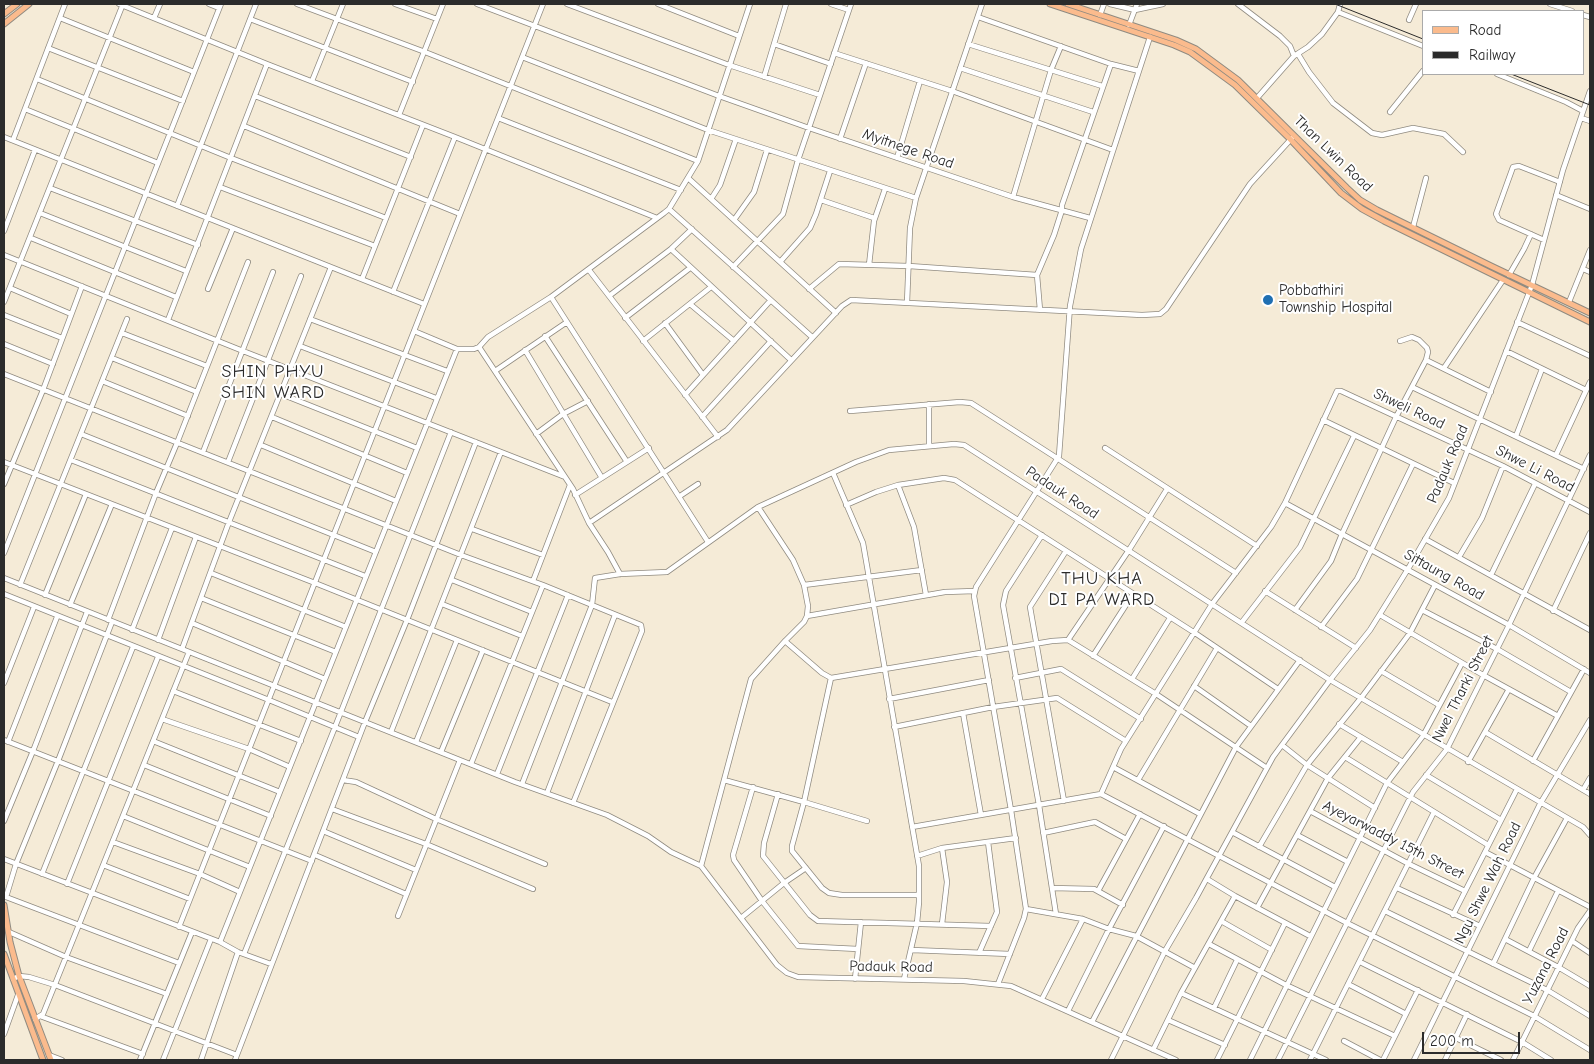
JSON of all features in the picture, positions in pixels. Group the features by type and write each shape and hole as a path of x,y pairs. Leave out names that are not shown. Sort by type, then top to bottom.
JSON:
{"main road":[{"path":"4,14 17,4"},
{"path":"4,24 29,4"},
{"name":"Than Lwin Road","path":"1050,4 1182,48 1238,80 1293,138 1341,193 1362,209 1384,222 1478,263"},
{"name":"Than Lwin Road","path":"1070,4 1186,44 1218,68 1360,200 1489,269 1532,285 1590,313"},
{"path":"1489,269 1503,280 1590,322"},
{"path":"4,905 19,976 38,1018 50,1058"},
{"path":"4,955 43,1060"}],"street":[{"path":"13,140 65,4"},
{"path":"4,302 31,238 122,4 267,64 658,218"},
{"path":"154,18 160,4"},
{"path":"4,553 220,6 209,4"},
{"path":"177,206 256,4"},
{"path":"297,4 425,52 698,161"},
{"path":"312,81 343,4"},
{"path":"395,4 438,19"},
{"path":"399,115 444,4"},
{"name":"Myitnege Road","path":"477,4 719,96 840,139 1013,197 1090,218"},
{"path":"179,927 543,4"},
{"path":"567,4 729,65 820,95"},
{"path":"658,4 739,36"},
{"path":"414,331 457,349 474,349 479,347 488,337 551,297 669,209 698,161 750,4"},
{"path":"764,77 786,4"},
{"path":"831,4 849,10"},
{"path":"733,266 782,214 798,160 851,4"},
{"path":"907,303 910,228 916,198 982,4"},
{"path":"1100,15 1104,4"},
{"path":"1110,4 1135,10 1164,4"},
{"path":"1129,25 1137,4"},
{"path":"1238,4 1290,46 1333,104 1372,133 1382,135 1413,128 1444,134 1463,152"},
{"path":"1256,98 1296,55 1322,34 1338,12 1340,4"},
{"path":"1409,20 1416,4"},
{"path":"1550,4 1560,5"},
{"path":"1338,12 1422,46"},
{"path":"978,17 1110,64 1139,71"},
{"path":"60,18 194,72"},
{"path":"250,19 413,82"},
{"path":"998,984 1026,909 1016,838 974,596 976,587 1059,456 1070,312 1081,249 1150,37"},
{"path":"774,44 831,64"},
{"path":"968,44 1102,86"},
{"path":"1013,197 1051,70 1061,46"},
{"path":"48,48 183,101"},
{"path":"834,53 952,92 1113,150"},
{"path":"522,57 708,130 916,198"},
{"path":"840,139 866,63"},
{"path":"168,320 267,64"},
{"path":"1040,310 1037,275 1054,235 1062,205 1110,64"},
{"path":"960,68 1094,112"},
{"path":"1390,112 1422,72"},
{"path":"1500,75 1566,102 1583,112"},
{"path":"37,79 231,158 386,218"},
{"path":"896,158 920,81"},
{"name":"Padauk Road","path":"1111,1060 1165,951 1207,879 1267,768 1330,680 1380,615 1448,498 1532,285 1556,195 1590,91"},
{"path":"255,96 411,157"},
{"path":"25,109 158,163"},
{"path":"498,118 681,190"},
{"path":"1581,118 1590,122"},
{"path":"362,279 423,125"},
{"path":"244,126 460,214"},
{"path":"4,137 424,304"},
{"path":"393,292 455,137"},
{"path":"589,523 727,430 791,360 850,300 1070,312 1160,314 1166,309 1250,184 1293,138"},
{"path":"712,199 720,185 736,139"},
{"path":"4,231 35,150"},
{"path":"734,220 754,192 767,150"},
{"path":"1544,240 1496,217 1498,206 1513,167 1518,166 1560,182"},
{"path":"780,262 810,228 830,170"},
{"path":"688,178 836,313"},
{"path":"1413,227 1426,178"},
{"path":"220,187 375,246"},
{"path":"50,188 198,245"},
{"path":"869,265 874,218 885,189"},
{"path":"1556,195 1590,209"},
{"path":"821,200 874,218"},
{"path":"669,209 812,338"},
{"path":"40,213 186,271"},
{"path":"208,289 233,228"},
{"path":"609,296 671,249 692,229"},
{"path":"1509,275 1531,234"},
{"path":"31,238 176,297"},
{"path":"671,249 791,360"},
{"path":"1569,302 1590,250"},
{"path":"4,255 290,370 565,477"},
{"path":"180,964 5,896 107,636 110,621 156,493 198,392 248,262"},
{"path":"809,288 839,264 909,266 1037,275"},
{"path":"182,649 229,522 331,267"},
{"path":"625,318 690,268"},
{"path":"1583,269 1590,272"},
{"path":"589,270 718,437"},
{"path":"202,452 273,272"},
{"path":"228,462 301,276"},
{"path":"1444,368 1503,280"},
{"path":"4,484 43,390 82,286"},
{"path":"642,340 711,287"},
{"path":"10,288 71,314"},
{"path":"551,297 708,542"},
{"path":"685,395 770,301"},
{"path":"690,304 734,341"},
{"path":"4,315 62,338"},
{"path":"20,585 127,319"},
{"path":"310,319 447,371"},
{"path":"495,370 567,322"},
{"path":"1517,322 1590,356"},
{"path":"665,323 703,375"},
{"path":"122,332 207,366"},
{"path":"545,336 627,462"},
{"path":"1295,610 1331,560 1396,417 1426,360 1427,348 1419,340 1412,337 1400,341"},
{"path":"702,417 771,341"},
{"path":"4,344 52,364"},
{"path":"300,346 436,398"},
{"path":"479,347 570,484 589,523 620,574"},
{"path":"220,942 457,349"},
{"path":"525,350 602,478"},
{"path":"1506,351 1586,390"},
{"path":"112,358 198,392"},
{"path":"1426,360 1491,392"},
{"path":"1516,436 1542,369"},
{"path":"4,374 640,624 643,627 573,803"},
{"path":"102,381 188,416"},
{"path":"1556,455 1590,382"},
{"path":"1412,387 1584,469"},
{"name":"Shweli Road","path":"1323,420 1336,392 1341,391 1467,450"},
{"path":"281,394 417,448"},
{"path":"536,434 564,414 588,401"},
{"path":"850,411 929,404 971,403 1236,573"},
{"path":"929,404 929,446"},
{"path":"272,417 407,473"},
{"path":"1101,794 1126,742 1212,604 1271,528 1285,503 1323,420 1454,483"},
{"path":"244,954 336,727 451,432"},
{"path":"81,434 241,496 376,552"},
{"path":"1242,622 1300,548 1354,436"},
{"path":"13,980 19,976 29,977 55,985 207,1044 236,1058 359,737 476,442"},
{"name":"Padauk Road","path":"592,605 594,578 620,574 667,572 758,507 833,473 889,450 954,444 964,445 1330,680 1423,736 1567,818 1590,835"},
{"path":"261,446 396,501"},
{"path":"575,495 649,448"},
{"path":"1105,448 1257,546"},
{"name":"Shwe Li Road","path":"1467,450 1503,466 1590,512"},
{"path":"391,732 501,452"},
{"name":"Nwel Tharki Street","path":"1278,1060 1410,797 1446,749 1482,675 1497,649 1590,455"},
{"path":"71,460 365,576"},
{"path":"4,462 315,583 612,702"},
{"path":"1321,627 1357,579 1413,464"},
{"path":"1459,558 1482,518 1503,466"},
{"path":"833,473 863,543 917,856 919,895 917,923 904,979"},
{"path":"846,505 898,485 944,478 954,480 1195,633 1278,689"},
{"path":"533,581 570,484"},
{"path":"680,496 698,484"},
{"path":"1491,575 1535,484"},
{"path":"898,485 914,527 926,595"},
{"path":"1068,640 1110,579 1167,489"},
{"path":"45,595 86,494"},
{"name":"Sittaung Road","path":"1285,503 1509,624 1590,673"},
{"path":"70,605 112,504"},
{"path":"701,866 751,679 804,622 807,616 808,606 804,585 793,560 758,507"},
{"path":"132,630 172,528"},
{"path":"472,528 543,555"},
{"path":"1553,611 1590,533"},
{"path":"1042,536 1003,596 1003,605 1039,805 1056,914"},
{"path":"158,640 196,537"},
{"path":"1425,539 1590,630"},
{"path":"1064,801 1030,607 1066,551"},
{"path":"804,585 922,570"},
{"path":"211,573 346,627"},
{"name":"Padauk Road","path":"4,578 460,760 607,815 648,836 671,852 701,866 777,965 787,973 798,977 904,979 1011,986 1176,1060"},
{"path":"452,580 532,612"},
{"path":"471,764 543,585"},
{"path":"1259,847 1307,765 1410,633 1436,585"},
{"path":"807,616 944,592 975,591"},
{"path":"1265,592 1356,648"},
{"path":"4,594 359,737"},
{"path":"1093,656 1133,594"},
{"path":"497,774 568,595"},
{"path":"201,598 336,652"},
{"path":"442,604 522,636"},
{"path":"522,784 592,605"},
{"path":"4,683 34,607"},
{"path":"1422,610 1497,649 1572,692"},
{"path":"4,822 87,612"},
{"path":"547,793 615,615"},
{"path":"1380,615 1482,675 1558,716"},
{"path":"58,617 6,741 312,861"},
{"path":"1132,679 1170,618"},
{"path":"192,623 325,678"},
{"path":"416,742 457,640"},
{"path":"785,641 822,673 831,678 1068,640 1156,694 1267,768"},
{"path":"42,874 82,770 133,647"},
{"path":"1138,780 1217,648"},
{"path":"441,752 483,650"},
{"path":"38,1018 43,1014 182,666 190,652"},
{"path":"67,884 158,657"},
{"path":"1092,1022 1236,747 1300,660"},
{"path":"1250,1060 1387,783 1423,736 1462,663"},
{"path":"1533,761 1584,669"},
{"path":"1016,678 1061,670 1141,719"},
{"path":"1381,671 1439,705"},
{"path":"831,678 792,851 822,888 829,893 919,895"},
{"path":"889,699 989,680"},
{"path":"1194,686 1251,726"},
{"path":"1468,762 1509,689"},
{"path":"173,691 301,741"},
{"path":"894,727 993,707 1057,698 1126,742"},
{"path":"963,713 981,815"},
{"path":"162,719 249,749 290,767"},
{"name":"Ngu Shwe Wah Road","path":"1414,1060 1540,804 1590,720"},
{"path":"1339,724 1404,762"},
{"path":"1485,732 1590,794"},
{"path":"1258,908 1328,778 1362,737"},
{"path":"153,741 280,792"},
{"path":"1282,745 1307,765 1375,808"},
{"path":"1345,757 1488,845"},
{"path":"398,916 460,760"},
{"path":"144,765 271,816"},
{"path":"1113,767 1200,814"},
{"path":"1426,775 1501,820"},
{"path":"1583,790 1590,778"},
{"path":"343,780 356,782 436,819 545,864"},
{"path":"724,780 867,821"},
{"path":"753,788 733,855 734,860 762,901 798,946 858,949"},
{"path":"1453,915 1517,789"},
{"path":"778,794 764,843 763,856 810,915 818,921 991,926"},
{"path":"912,827 1101,794 1323,910 1534,1016 1590,1050"},
{"path":"332,809 426,844 533,889"},
{"name":"Ayeyarwaddy 15th Street","path":"1310,811 1409,864 1465,891"},
{"path":"1310,1060 1434,812"},
{"path":"1098,891 1140,814"},
{"path":"123,816 250,867"},
{"path":"1493,964 1534,878 1567,818"},
{"path":"1043,833 1095,822 1126,839"},
{"path":"1068,1011 1164,826"},
{"path":"324,831 416,870"},
{"path":"1232,832 1335,887"},
{"path":"1297,835 1348,862"},
{"path":"917,856 942,848 1016,838"},
{"path":"113,842 200,874 240,892"},
{"path":"979,953 997,912 988,842"},
{"path":"942,848 947,882 942,924"},
{"path":"1485,852 1590,907"},
{"path":"315,855 406,894"},
{"path":"4,860 220,942 238,952 271,964"},
{"path":"104,865 190,900"},
{"path":"741,918 784,883 806,868"},
{"path":"1207,879 1234,896 1310,936"},
{"path":"1052,888 1094,889 1123,905"},
{"path":"1396,888 1480,926"},
{"path":"1529,951 1558,891"},
{"path":"1153,1050 1181,993 1234,896"},
{"path":"1026,909 1083,919 1109,929 1136,936 1195,968"},
{"path":"1385,911 1547,990 1590,1016"},
{"name":"Yuzana Road","path":"1512,1060 1558,967 1572,941 1588,919 1590,911"},
{"path":"1042,999 1083,919"},
{"path":"1221,921 1272,950"},
{"path":"855,979 861,922"},
{"path":"1217,1060 1285,923"},
{"path":"9,932 66,957 167,994"},
{"path":"140,1060 192,932"},
{"path":"163,1060 211,939"},
{"path":"1505,939 1590,986"},
{"path":"1572,941 1590,953"},
{"path":"1209,944 1286,985 1394,1036"},
{"path":"912,950 1010,954"},
{"path":"200,1060 238,952"},
{"path":"1214,1008 1238,960"},
{"path":"1360,962 1522,1042 1544,1058 1551,1060"},
{"path":"1348,984 1406,1014"},
{"path":"1344,1041 1381,1060 1418,990"},
{"path":"1181,993 1326,1060"},
{"path":"4,1034 18,995"},
{"path":"1445,1060 1467,1014"},
{"path":"38,1018 143,1054"},
{"path":"1168,1020 1224,1045"},
{"path":"1456,1038 1501,1060"},
{"path":"50,1058 62,1060"}],"railway":[{"path":"1335,4 1422,39"},
{"path":"1514,75 1590,105"}],"place":[{"name":"Pobbathiri Township Hospital","path":"1268,300"}],"district":[{"name":"SHIN PHYU SHIN WARD","path":"273,382"},
{"name":"THU KHA DI PA WARD","path":"1102,589"}]}
